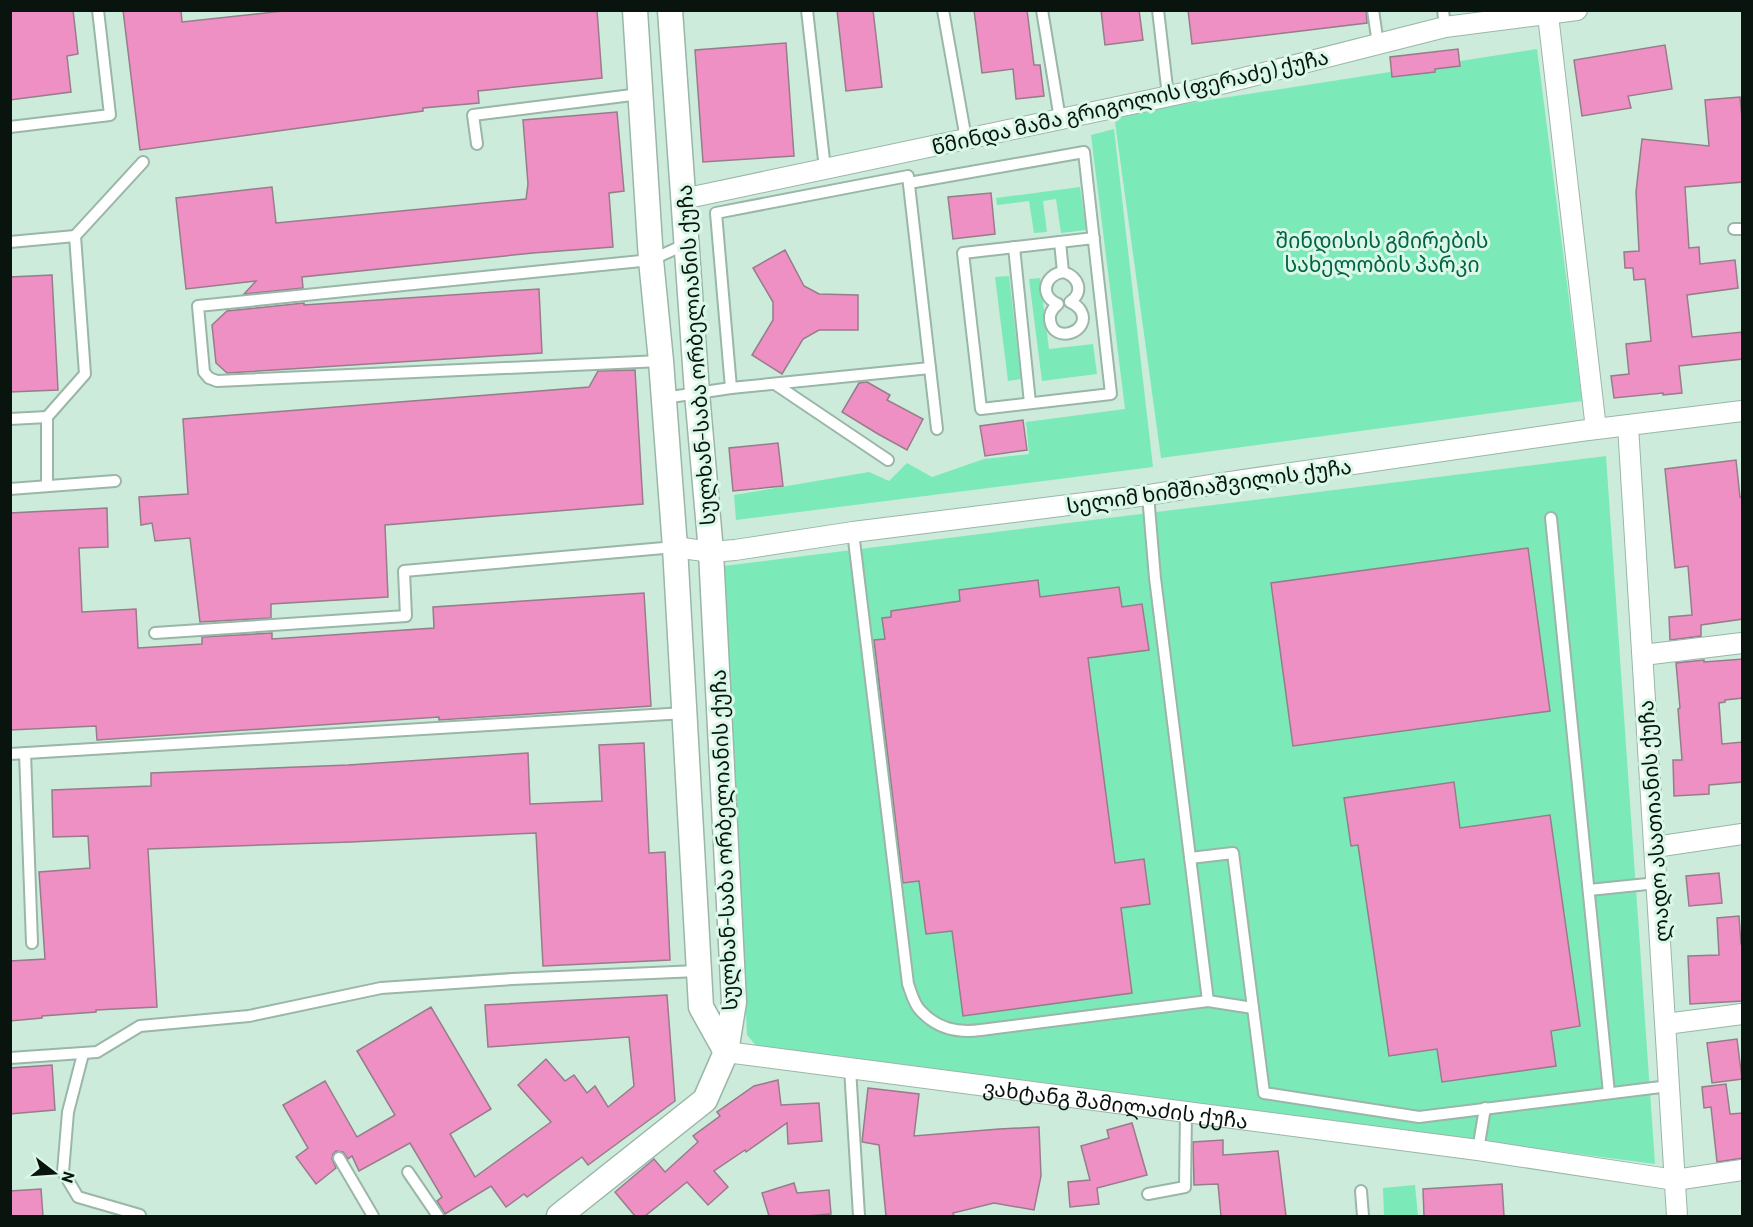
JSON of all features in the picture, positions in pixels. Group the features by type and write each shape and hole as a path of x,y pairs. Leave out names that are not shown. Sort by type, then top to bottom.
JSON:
{"street":[{"name":"სულხან-საბა ორბელიანის ქუჩა","path":"634,10 651,260 675,546 701,1007 726,1052"},
{"name":"სულხან-საბა ორბელიანის ქუჩა","path":"670,10 697,393 711,552 734,1002 726,1052"},
{"name":"წმინდა მამა გრიგოლის (ფერაძე) ქუჩა","path":"683,199 1168,96 1378,44 1444,19 1548,15 1577,10"},
{"path":"1548,15 1596,429"},
{"name":"სელიმ ხიმშიაშვილის ქუჩა","path":"675,546 711,552 1148,495 1596,429 1743,411"},
{"name":"ლადო ასათიანის ქუჩა","path":"1628,426 1677,1216"},
{"path":"1643,655 1743,643"},
{"path":"1655,847 1743,834"},
{"path":"1666,1024 1743,1014"},
{"path":"559,1216 705,1100 726,1052"},
{"name":"ვახტანგ შამილაძის ქუჩა","path":"726,1052 1478,1150 1675,1180 1743,1170"}],"lane":[{"path":"10,127 110,115 98,10"},
{"path":"807,10 825,169"},
{"path":"943,10 966,139"},
{"path":"1042,10 1060,119"},
{"path":"1158,10 1168,96"},
{"path":"1373,10 1378,44"},
{"path":"477,144 473,115 641,93"},
{"path":"909,183 1084,152 1094,238 1111,394 981,409 963,253 1094,238"},
{"path":"10,242 75,236 143,162"},
{"path":"731,388 716,213 908,176 937,429"},
{"path":"47,486 47,417 85,374 75,236"},
{"path":"1060,242 1064,272"},
{"path":"661,361 218,381 209,378 204,372 198,306 651,260 686,244"},
{"path":"1014,247 1030,404"},
{"path":"1058,304 1049,298 1046,284 1056,273 1071,274 1079,286 1078,293 1070,302 1054,307 1050,313 1050,321 1058,333 1073,333 1082,323 1083,315 1075,304 1070,302"},
{"path":"664,398 731,388 930,368"},
{"path":"775,384 888,460"},
{"path":"10,419 47,417"},
{"path":"10,489 115,481"},
{"path":"1148,495 1155,578 1208,1001"},
{"path":"1551,518 1609,1094"},
{"path":"853,532 908,984 918,1009 938,1026 963,1032 1208,1001 1253,1008"},
{"path":"154,633 406,616 404,571 675,546"},
{"path":"10,754 685,712"},
{"path":"25,753 32,943"},
{"path":"1190,858 1233,853 1264,1093 1419,1117 1669,1086"},
{"path":"1589,890 1656,883"},
{"path":"10,1058 97,1052 140,1026 249,1016 381,988 512,979 698,971"},
{"path":"83,1054 68,1112 63,1172 78,1197 141,1215"},
{"path":"850,1068 859,1216"},
{"path":"1478,1150 1485,1108"},
{"path":"1148,1194 1185,1187 1186,1112"},
{"path":"339,1158 373,1216"},
{"path":"408,1172 438,1216"},
{"path":"1361,1191 1363,1216"}],"green space":[{"name":"შინდისის გმირების სახელობის პარკი","path":"1537,49 1582,401 1161,458 1114,115"},
{"path":"1114,129 1153,467 736,520 734,495 869,472 889,481 907,463 932,477 984,459 1029,454 1026,422 1125,409 1091,135"},
{"path":"1080,187 1086,230 1061,233 1056,199 1043,201 1047,232 1034,233 1029,201 997,205 996,198"},
{"path":"1009,276 1021,379 1008,381 995,277"},
{"path":"1040,278 1049,349 1093,344 1097,374 1042,381 1029,279"},
{"path":"1606,456 1655,1164 758,1048 747,1035 724,566"},
{"path":"1415,1185 1418,1216 1384,1216 1383,1188"}],"building":[{"path":"10,10 73,10 78,54 67,56 71,92 10,100"},
{"path":"123,10 181,10 182,22 292,10 597,10 602,78 478,91 479,103 423,108 423,111 140,150"},
{"path":"837,10 873,10 882,87 846,91"},
{"path":"974,10 1027,10 1034,65 1040,65 1044,96 1016,99 1013,69 982,73"},
{"path":"1101,10 1139,10 1143,40 1105,45"},
{"path":"1188,10 1366,10 1367,23 1192,44"},
{"path":"786,43 794,156 703,162 695,50"},
{"path":"1665,45 1672,89 1628,96 1631,108 1582,116 1574,60"},
{"path":"1458,49 1460,66 1435,69 1435,72 1392,77 1390,57"},
{"path":"1740,97 1743,130 1743,182 1685,187 1689,248 1699,247 1700,264 1735,260 1738,288 1687,295 1692,337 1743,332 1743,359 1679,366 1682,393 1614,398 1611,376 1629,374 1626,344 1651,341 1645,279 1634,280 1633,268 1625,268 1624,252 1639,251 1636,192 1642,139 1709,146 1705,100"},
{"path":"617,112 624,191 609,193 613,247 302,277 303,288 244,294 256,281 186,289 176,198 272,187 276,223 526,199 528,184 523,120"},
{"path":"991,193 995,234 953,239 948,197"},
{"path":"785,250 804,286 819,294 858,295 858,330 819,330 803,339 782,374 752,355 773,320 773,302 753,268"},
{"path":"52,275 58,390 10,392 10,277"},
{"path":"539,289 542,353 227,373 216,363 212,325 227,311 304,303 304,305"},
{"path":"635,370 643,504 385,525 388,597 271,604 271,618 200,622 190,538 155,541 152,523 141,525 139,497 188,494 183,419 589,387 598,371"},
{"path":"867,382 890,395 887,400 923,419 907,450 842,412 859,383"},
{"path":"1023,420 1027,450 985,456 980,426"},
{"path":"778,443 783,486 733,491 729,448"},
{"path":"1736,460 1740,497 1743,497 1743,619 1701,625 1701,636 1670,640 1669,617 1692,615 1688,566 1675,568 1665,469"},
{"path":"107,508 108,547 79,548 82,612 136,609 138,648 202,644 202,637 272,633 272,639 434,628 433,607 644,593 651,706 439,720 439,717 97,740 96,726 10,730 10,513"},
{"path":"1528,548 1550,711 1293,746 1271,583"},
{"path":"1038,580 1040,597 1119,587 1122,607 1142,604 1149,650 1088,658 1115,863 1144,859 1150,904 1121,908 1132,993 963,1016 952,931 926,934 919,881 903,883 874,640 885,639 882,618 891,617 891,611 960,601 959,590"},
{"path":"1743,659 1743,698 1719,703 1722,744 1743,742 1743,782 1709,785 1709,794 1674,796 1673,760 1682,760 1676,663"},
{"path":"644,743 649,853 665,852 670,960 543,966 536,833 148,849 157,1007 96,1010 96,1012 10,1021 10,961 45,959 39,872 90,868 88,836 53,837 52,790 151,786 151,773 348,765 528,753 530,804 602,801 599,745"},
{"path":"1454,782 1460,828 1550,815 1580,1026 1551,1031 1556,1066 1442,1082 1437,1049 1389,1056 1358,845 1351,846 1344,798"},
{"path":"1719,873 1722,903 1689,906 1686,876"},
{"path":"1739,916 1741,944 1743,944 1743,1001 1690,1004 1688,956 1719,955 1717,918"},
{"path":"667,995 675,1101 588,1165 582,1157 527,1197 524,1194 506,1207 491,1186 445,1214 437,1201 442,1197 410,1143 359,1171 352,1156 348,1159 343,1152 336,1151 332,1159 336,1168 316,1184 296,1157 308,1148 283,1105 325,1081 357,1137 395,1115 357,1051 431,1007 491,1109 450,1134 475,1177 551,1122 518,1085 546,1059 565,1081 574,1075 587,1093 595,1086 608,1107 634,1086 629,1037 488,1047 485,1005"},
{"path":"1737,1039 1742,1079 1712,1083 1707,1043"},
{"path":"52,1065 55,1110 10,1114 10,1068"},
{"path":"778,1080 781,1105 819,1103 822,1141 788,1144 787,1123 714,1171 728,1187 708,1205 687,1182 645,1216 635,1216 615,1192 654,1159 665,1172 698,1142 693,1136 720,1116 717,1112 754,1086"},
{"path":"1726,1084 1730,1114 1743,1113 1743,1158 1717,1162 1711,1107 1704,1108 1702,1087"},
{"path":"868,1088 919,1094 914,1136 1039,1127 1041,1176 1034,1210 994,1203 953,1213 954,1216 886,1216 879,1145 862,1142"},
{"path":"1132,1123 1147,1175 1097,1188 1099,1204 1070,1207 1068,1182 1090,1180 1081,1146 1109,1138 1107,1130"},
{"path":"1223,1140 1223,1155 1278,1151 1286,1216 1221,1216 1218,1184 1194,1185 1193,1142"},
{"path":"794,1183 797,1193 829,1190 831,1214 769,1216 762,1193"},
{"path":"1502,1184 1504,1216 1424,1216 1423,1189"},
{"path":"41,1189 43,1216 10,1216 10,1191"}]}
